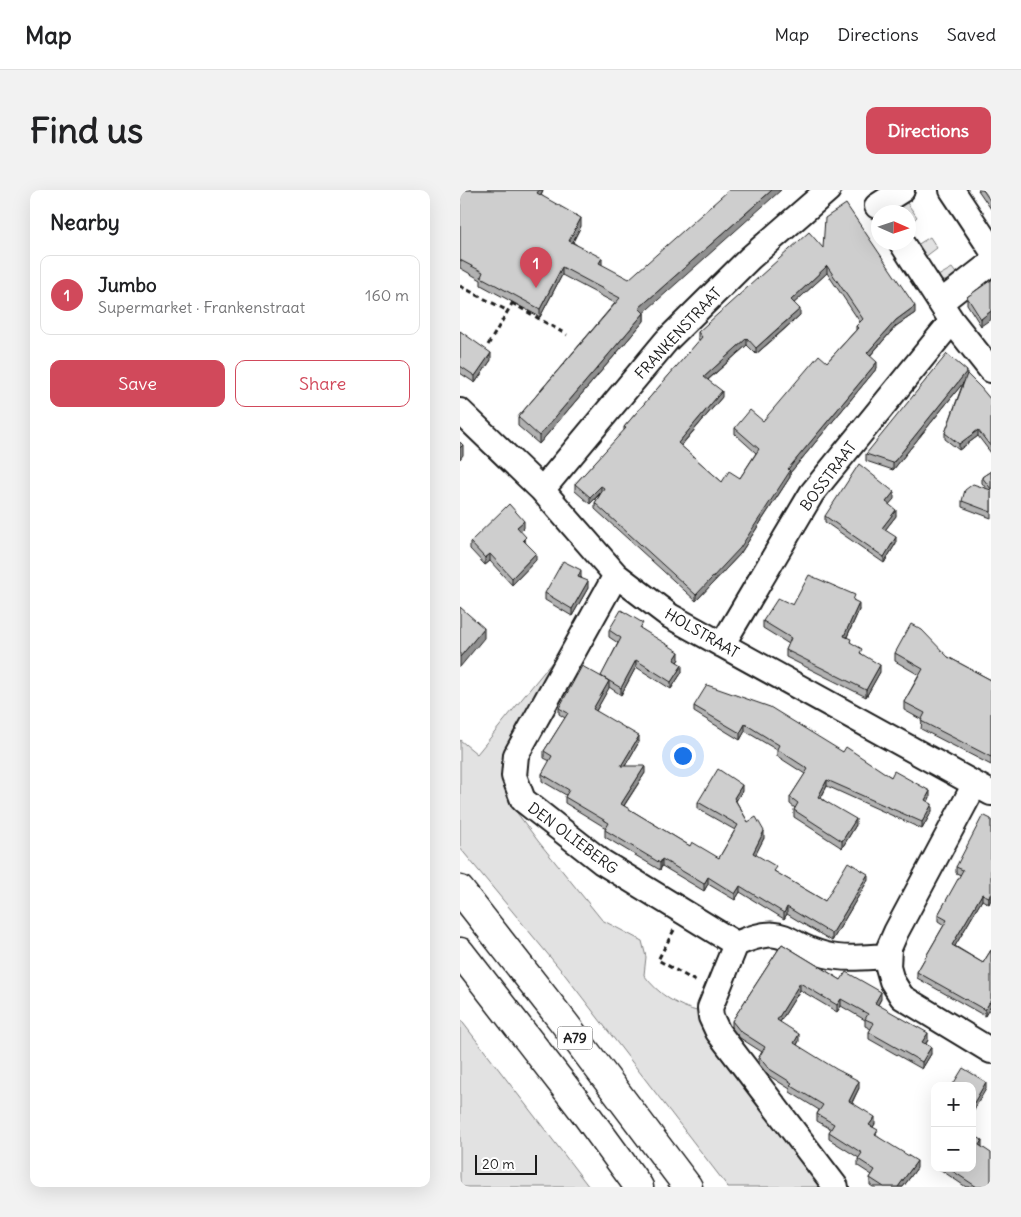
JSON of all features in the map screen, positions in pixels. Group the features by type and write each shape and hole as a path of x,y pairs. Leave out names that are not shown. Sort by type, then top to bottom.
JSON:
{"highway":[{"name":"A79","path":"460,890 582,1046 688,1187"},
{"name":"A79","path":"460,952 585,1112 638,1187"}],"street":[{"name":"FRANKENSTRAAT","path":"542,490 667,340 750,258 828,190"},
{"path":"874,203 902,190"},
{"path":"952,190 991,249"},
{"path":"906,250 947,311 991,370"},
{"name":"BOSSTRAAT","path":"722,645 812,493 947,311 991,263"},
{"name":"HOLSTRAAT","path":"460,411 542,490 616,575 670,616 983,788"},
{"name":"DEN OLIEBERG","path":"616,575 516,755 514,776 523,800 602,862 736,944"},
{"path":"983,788 896,932 887,956 892,981 902,997 991,1051"},
{"path":"836,1187 718,1032 711,1017 710,1008 736,944 759,934 776,934 787,937 814,952 828,956 887,956"}],"path":[{"path":"460,286 508,311"},
{"path":"488,345 512,303 567,335"},
{"path":"683,912 658,960 715,992"}],"shaded area":[{"path":"905,200 909,205 897,205"},
{"path":"930,237 937,248 925,257 938,276 952,268 958,276 951,281 939,281 916,250 916,244 917,245"},
{"path":"557,656 532,704 507,775 509,802 602,920 642,941 646,957 644,975 650,982 669,999 700,1012 819,1187 728,1187 565,975 460,848 460,740 477,754"},
{"path":"460,1019 589,1187 460,1187"}],"building":[{"path":"460,190 539,190 537,193 581,218 569,241 602,258 599,263 629,279 729,190 772,190 639,308 644,313 539,436 518,417 620,298 562,267 540,309 481,277 483,272 460,260"},
{"path":"983,190 991,190 991,202"},
{"path":"846,204 871,241 871,250 877,250 915,306 896,320 867,353 877,362 788,469 790,471 740,548 696,595 595,503 604,488 601,486 590,497 575,484 626,428 624,427 702,337 698,332 809,232 823,248 825,218","holes":["827,266 863,319 856,326 858,328 827,362 819,355 763,421 750,410 735,428 759,449 740,478 729,471 722,482 678,443 722,391 704,377 747,338 756,348 800,309 791,300"]},
{"path":"991,280 991,311 981,319 967,297"},
{"path":"460,331 491,353 475,376 460,366"},
{"path":"947,354 967,371 893,463 866,454"},
{"path":"967,374 991,400 991,447 978,430 959,444 945,433"},
{"path":"859,464 894,492 886,502 896,510 882,528 896,537 884,557 825,516"},
{"path":"991,471 991,489 982,477"},
{"path":"973,484 991,490 991,512 962,501 965,490"},
{"path":"509,504 524,521 517,527 526,537 523,540 536,553 512,578 490,554 485,558 470,542"},
{"path":"563,561 581,570 578,577 588,581 572,609 545,593"},
{"path":"809,575 855,595 853,600 859,603 844,636 851,639 850,642 862,649 860,653 880,665 866,690 786,650 791,638 763,621 778,598 793,605"},
{"path":"460,607 484,628 460,657"},
{"path":"621,610 643,623 640,628 679,652 674,660 682,665 671,682 636,660 621,688 601,676 621,638 609,630"},
{"path":"911,624 922,630 948,657 991,680 991,757 921,721 925,713 904,702 923,669 895,653"},
{"path":"582,666 609,681 593,709 639,736 621,766 645,766 621,804 690,846 692,842 719,858 738,825 698,802 718,769 742,785 734,798 748,822 756,817 764,831 753,853 777,867 774,871 825,901 848,862 868,874 832,934 787,907 784,913 740,886 735,894 708,877 704,884 662,859 660,863 605,830 609,823 565,797 569,790 542,774 552,756 544,751 568,713 559,708"},
{"path":"707,685 770,707 843,752 846,747 891,777 894,771 930,791 925,800 932,804 922,822 827,780 818,797 856,819 842,841 794,810 798,803 790,797 808,769 777,749 779,745 745,724 740,733 694,706"},
{"path":"983,815 991,819 991,893 989,897 982,894 952,945 983,963 991,950 991,1000 985,1010 917,972 947,920 938,915 963,870 956,867"},
{"path":"782,944 841,980 846,972 881,992 875,1003 928,1033 922,1042 931,1047 922,1062 869,1032 874,1023 865,1019 868,1014 841,999 837,1005 800,983 777,1020 799,1034 794,1043 859,1081 849,1101 875,1117 869,1125 878,1130 875,1135 917,1161 898,1187 884,1187 870,1178 875,1170 858,1159 862,1153 829,1132 834,1124 817,1114 823,1105 790,1085 792,1083 768,1068 759,1057 765,1047 740,1031 732,1021"},
{"path":"963,1068 986,1082 976,1099 976,1082 954,1082"},
{"path":"976,1136 982,1140 979,1145 991,1153 991,1187 977,1187 954,1172 976,1172"}],"place":[{"name":"Jumbo","path":"536,288"}]}
